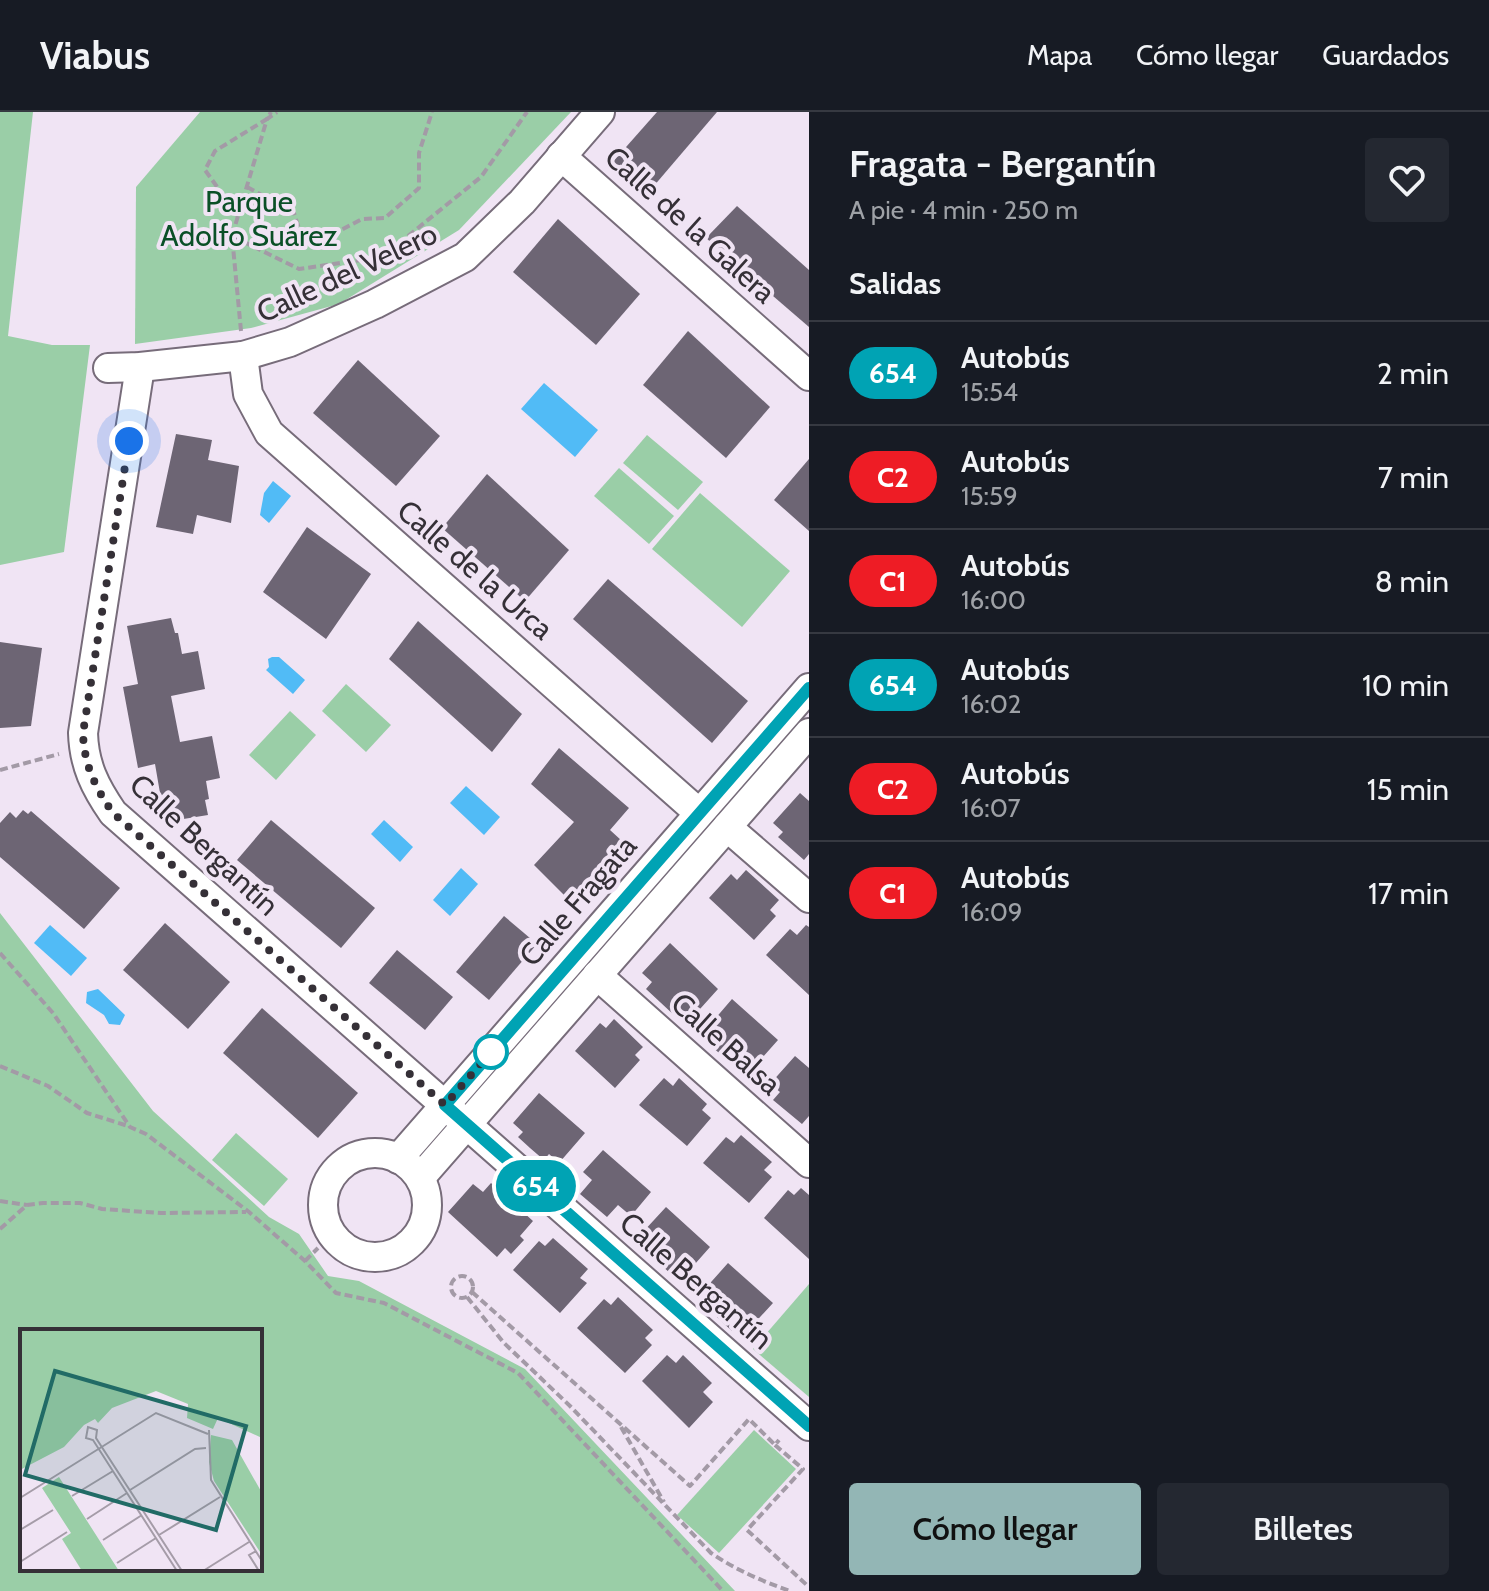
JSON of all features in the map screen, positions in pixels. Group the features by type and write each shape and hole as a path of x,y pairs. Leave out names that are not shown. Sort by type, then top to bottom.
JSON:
{"street":[{"name":"Calle del Velero","path":"108,368 243,356 290,342 465,257 522,202 600,112"},
{"name":"Calle de la Galera","path":"561,156 809,376"},
{"name":"Calle de la Urca","path":"243,356 248,394 269,433 699,813"},
{"name":"Calle Bergantín","path":"140,367 83,733 84,757 95,788 113,813 809,1426"},
{"name":"Calle Fragata","path":"398,1159 809,688"},
{"name":"Calle Fragata","path":"420,1178 809,733"},
{"path":"727,827 809,898"},
{"name":"Calle Balsa","path":"597,975 809,1163"},
{"path":"364,1154 382,1154 398,1159 420,1178 427,1196 426,1216 419,1234 405,1249 387,1257 368,1257 349,1251 334,1238 326,1222 323,1205 326,1188 335,1173 348,1161 364,1154"}],"path":[{"path":"238,216 205,170 215,151 274,112"},
{"path":"247,187 294,213 301,235 330,236 362,219 385,218 419,188 419,153 432,112"},
{"path":"232,236 299,269 382,257 481,177 527,112"},
{"path":"243,356 232,236 267,119"},
{"path":"0,770 60,754"},
{"path":"0,953 53,1013 130,1127"},
{"path":"0,1066 48,1086 87,1113 146,1134 249,1212 336,1293 384,1303 518,1373 723,1591"},
{"path":"0,1201 27,1205 80,1203 102,1209 189,1214 249,1212"},
{"path":"0,1229 27,1205"},
{"path":"305,1261 318,1248"},
{"path":"467,1297 472,1292 473,1284 462,1276 455,1279 451,1288 454,1295 467,1297 504,1343 570,1406 711,1553 729,1565 790,1591"},
{"path":"472,1292 690,1486 749,1419 803,1469 747,1530 809,1587"},
{"path":"617,1421 667,1508"},
{"path":"775,1445 779,1440"}],"green space":[{"path":"0,112 33,112 8,336 52,345 90,345 64,552 0,565"},
{"name":"Parque Adolfo Suárez","path":"200,112 571,112 459,230 339,304 251,328 135,344 136,187"},
{"path":"647,435 703,482 678,510 623,463"},
{"path":"619,468 674,516 649,544 594,496"},
{"path":"700,493 790,571 742,627 652,549"},
{"path":"346,684 391,725 366,752 322,711"},
{"path":"290,711 316,735 276,780 249,755"},
{"path":"0,913 153,1111 269,1217 299,1234 328,1276 359,1281 525,1369 735,1591 0,1591"},
{"path":"236,1133 288,1179 264,1206 212,1160"},
{"path":"809,1284 809,1397 753,1349"},
{"path":"754,1430 796,1469 719,1553 677,1515"}],"water":[{"path":"544,383 598,430 575,457 521,409"},
{"path":"273,481 291,496 269,523 260,515 264,493"},
{"path":"279,657 305,680 293,694 266,670 269,667 268,659"},
{"path":"466,786 500,817 484,835 450,803"},
{"path":"384,820 413,847 400,862 371,834"},
{"path":"461,868 478,884 450,916 433,900"},
{"path":"50,925 87,958 71,976 34,943"},
{"path":"98,989 125,1015 120,1025 109,1024 104,1015 86,1003 87,992"}],"building":[{"path":"657,112 717,112 647,194 611,164"},
{"path":"737,206 809,270 809,327 706,238"},
{"path":"558,219 640,294 596,345 513,272"},
{"path":"688,331 770,407 726,458 643,385"},
{"path":"358,360 440,436 396,486 313,413"},
{"path":"176,434 212,440 208,460 239,466 231,523 197,515 193,534 156,527"},
{"path":"809,459 809,531 774,500"},
{"path":"487,474 569,550 525,601 442,528"},
{"path":"307,527 371,574 326,639 263,592"},
{"path":"608,579 748,701 712,743 573,619"},
{"path":"171,618 182,654 198,651 205,689 171,696 180,742 212,736 220,778 206,781 208,815 165,822 155,764 138,768 123,687 138,684 127,626"},
{"path":"418,621 522,714 492,752 389,659"},
{"path":"0,642 42,648 31,726 0,728"},
{"path":"559,748 629,808 610,830 622,841 569,900 534,865 574,822 531,784"},
{"path":"800,793 809,801 809,854 804,860 778,837 783,832 773,823"},
{"path":"23,810 28,814 31,811 120,888 84,929 0,857 0,823 10,812 16,818"},
{"path":"271,820 375,908 341,948 237,860"},
{"path":"746,870 779,900 770,910 776,916 754,940 709,898 731,874 737,880"},
{"path":"504,916 537,944 489,1000 456,972"},
{"path":"165,923 230,982 188,1029 123,970"},
{"path":"806,925 809,927 809,995 766,955 790,929 797,935"},
{"path":"670,943 718,989 691,1019 681,1010 675,1016 646,989 652,982 642,973"},
{"path":"397,950 453,997 425,1030 369,983"},
{"path":"732,999 778,1040 754,1067 745,1059 737,1069 709,1044 717,1035 708,1027"},
{"path":"262,1008 358,1093 318,1138 223,1053"},
{"path":"614,1019 643,1047 635,1055 640,1060 615,1088 575,1051 600,1023 606,1028"},
{"path":"795,1056 809,1068 809,1116 802,1124 773,1100 780,1092 770,1084"},
{"path":"664,1078 673,1086 679,1078 707,1104 702,1110 711,1118 687,1146 639,1105"},
{"path":"539,1093 585,1133 559,1163 549,1154 544,1160 530,1148 518,1137 523,1132 513,1123"},
{"path":"741,1135 772,1162 764,1170 772,1177 749,1203 703,1163 726,1137 734,1143"},
{"path":"603,1150 651,1192 631,1216 618,1205 607,1217 580,1194 592,1180 583,1172"},
{"path":"491,1183 533,1221 520,1236 524,1240 511,1254 505,1248 497,1257 448,1212 473,1184 483,1192"},
{"path":"801,1188 809,1195 809,1259 764,1218 788,1190 794,1195"},
{"path":"666,1207 710,1247 687,1273 678,1264 670,1273 643,1249 650,1241 642,1233"},
{"path":"553,1238 588,1269 580,1278 587,1283 560,1313 513,1270 539,1241 545,1246"},
{"path":"728,1263 773,1303 748,1330 740,1322 732,1331 705,1306 713,1298 704,1290"},
{"path":"618,1297 653,1330 645,1338 652,1345 625,1373 577,1328 604,1299 611,1305"},
{"path":"667,1355 676,1363 683,1355 712,1383 703,1392 713,1402 689,1428 642,1381"}],"bus line":[{"name":"654","path":"809,688 445,1105 809,1426"}],"route":[{"path":"129,441 83,733 84,757 95,788 113,813 445,1105 491,1052"}]}
